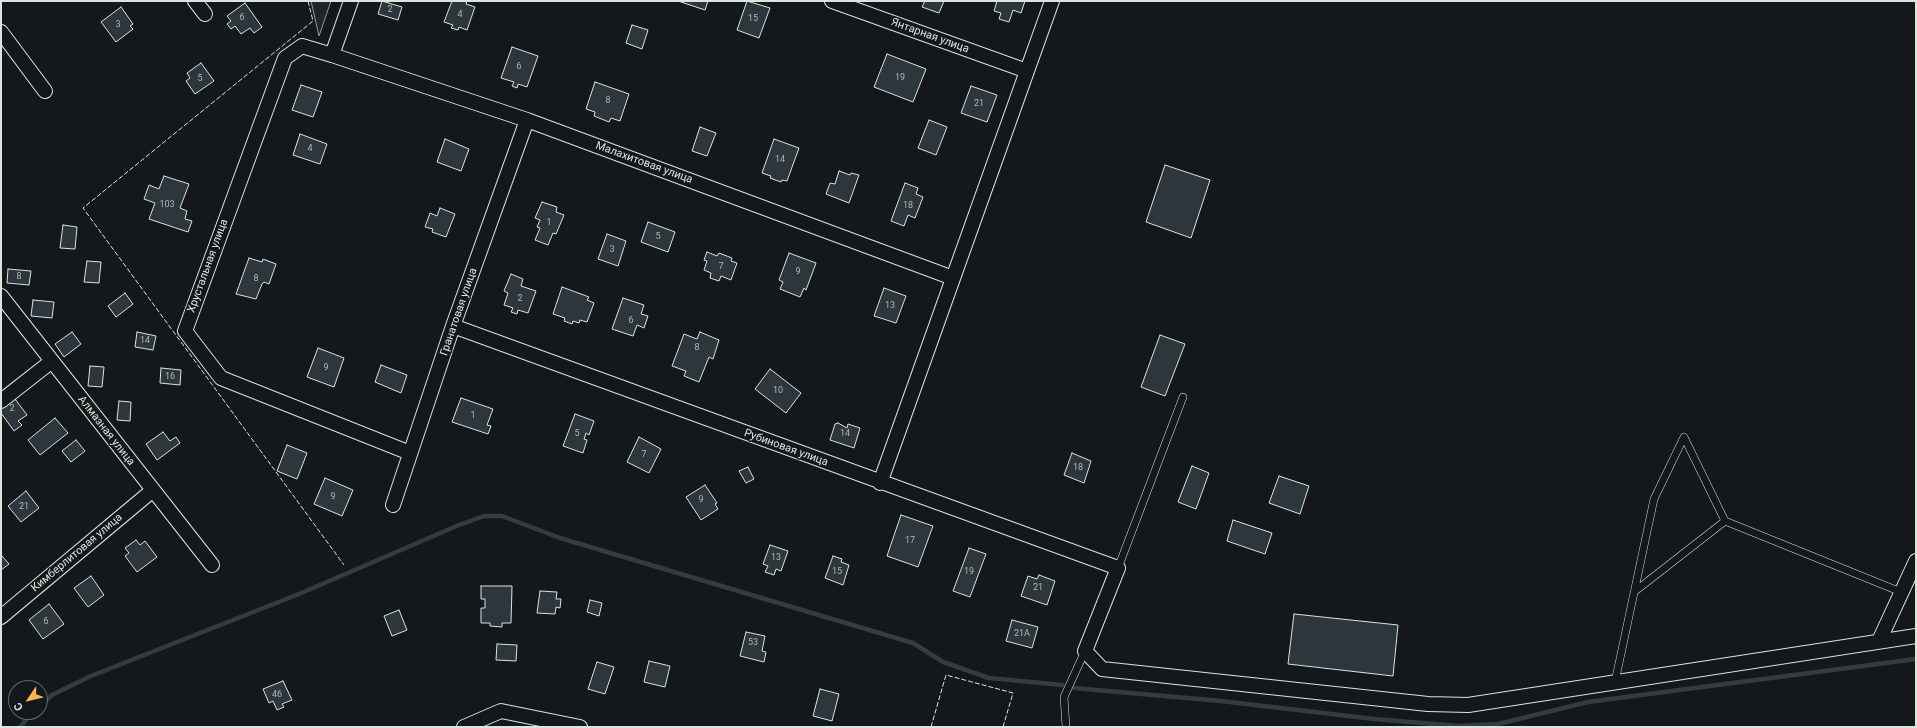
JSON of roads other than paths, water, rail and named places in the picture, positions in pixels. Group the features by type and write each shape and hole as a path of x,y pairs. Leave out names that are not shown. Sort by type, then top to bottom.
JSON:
{"street":[{"path":"195,1 204,14"},
{"path":"332,56 351,1"},
{"name":"Янтарная улица","path":"832,1 1027,71"},
{"path":"880,483 1052,1"},
{"path":"1,32 45,92"},
{"name":"Хрустальная улица","path":"332,56 302,46 285,58 185,331 221,378 410,453"},
{"name":"Малахитовая улица","path":"332,56 527,120 953,278"},
{"name":"Гранатовая улица","path":"393,505 454,326 527,120"},
{"name":"Алмазная улица","path":"1,296 212,565"},
{"name":"Рубиновая улица","path":"454,326 880,483 1118,568"},
{"path":"1,401 52,361"},
{"name":"Кимберлитовая улица","path":"1,617 153,490"},
{"path":"1879,641 1916,561"},
{"path":"1118,568 1085,650 1102,670 1428,704 1468,704 1916,636"},
{"path":"464,727 501,711 580,727"}],"lane":[{"path":"1118,568 1183,398"},
{"path":"1615,682 1654,499 1684,437 1725,521 1901,592"},
{"path":"1634,592 1725,521"},
{"path":"1066,727 1064,697 1085,650"}],"waterway":[{"path":"48,699 52,695 91,676 299,594 459,525 484,516 502,516 560,538 913,643 943,662 989,678 1062,685"},
{"path":"1074,688 1221,701 1374,719 1459,726 1498,724 1588,702 1916,659"},
{"path":"20,727 26,720"}]}
